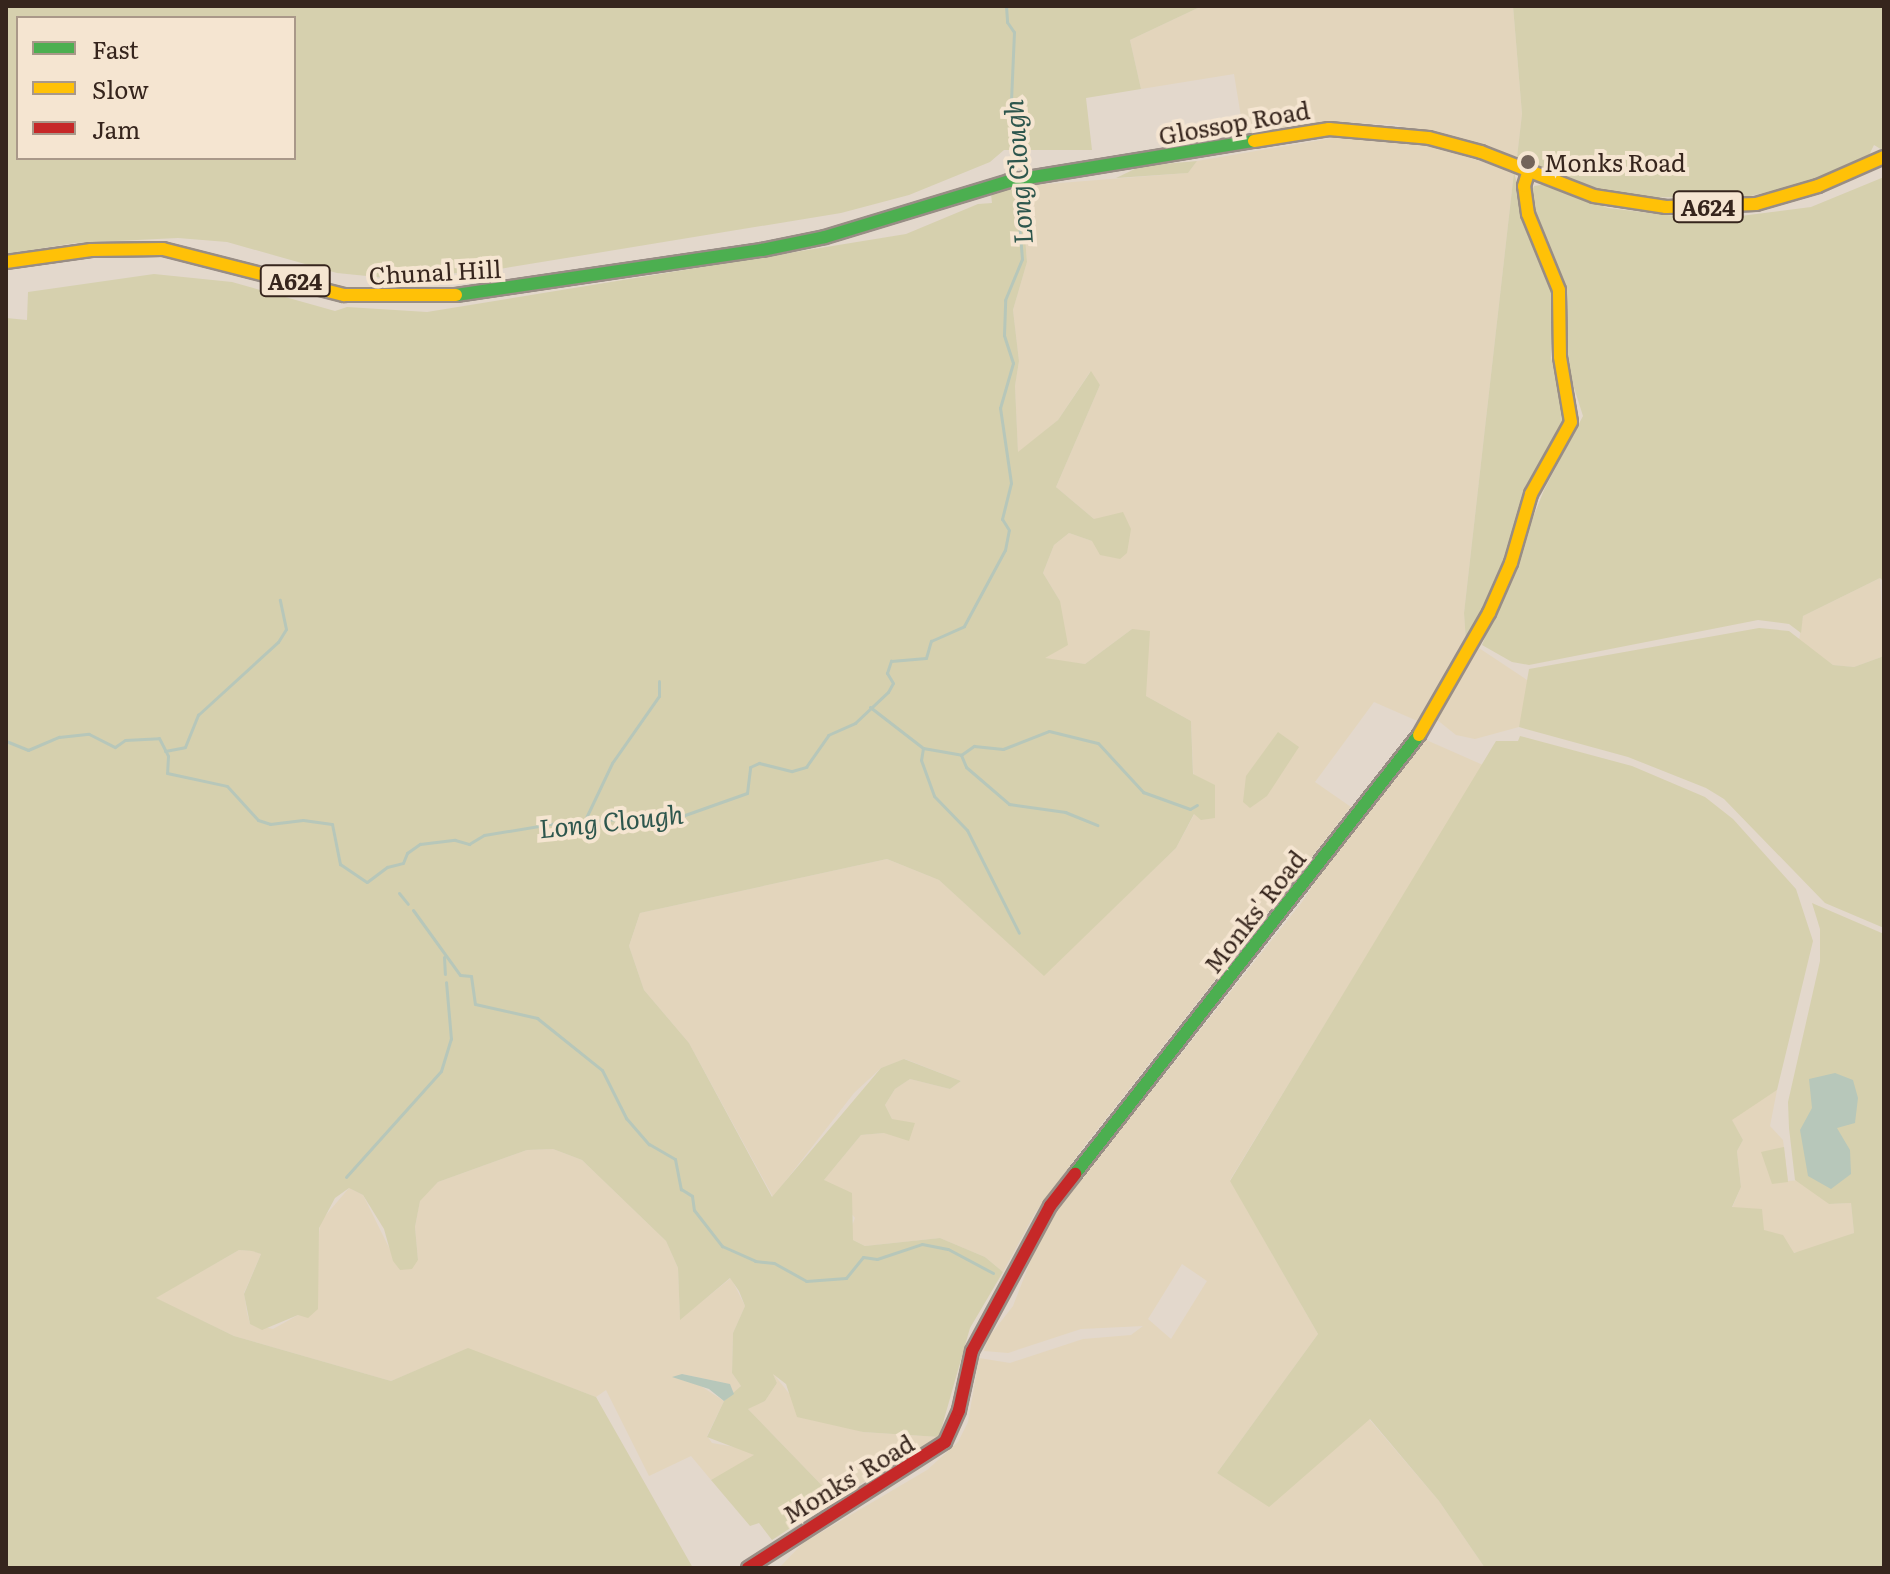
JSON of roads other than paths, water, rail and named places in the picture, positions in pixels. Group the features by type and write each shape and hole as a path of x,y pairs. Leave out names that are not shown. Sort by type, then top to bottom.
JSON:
{"main road":[{"name":"Glossop Road","path":"585,278 825,237 1022,178 1320,130 1410,134 1529,170 1594,196 1632,204 1711,207 1788,196 1884,157"},
{"name":"Monks' Road","path":"748,1568 945,1442 959,1410 977,1339 1050,1206 1426,726 1489,613 1511,563 1531,494 1571,422 1560,357 1559,290 1528,214 1524,186 1529,170"},
{"name":"Chunal Hill","path":"6,262 91,250 163,249 344,295 392,300 585,278"}],"waterway":[{"name":"Long Clough","path":"1006,6 1007,22 1014,32 1011,100 1016,175"},
{"name":"Long Clough","path":"6,741 28,750 59,737 89,734 115,747 125,740 159,738 168,756 167,773 227,786 258,820 270,824 303,820 332,824 340,864 367,882 387,867 403,863 407,853 420,844 455,840 469,844 484,835 563,822 682,816 747,793 750,767 759,763 792,771 806,767 828,735 855,723 888,692 893,683 887,673 891,661 926,658 931,641 964,626 1005,550 1009,530 1002,519 1011,483 1000,408 1013,363 1004,335 1005,300 1022,259 1016,186"},
{"path":"165,751 185,747 198,715 278,642 286,629 280,600"},
{"path":"584,822 612,763 659,696 659,681"},
{"path":"870,707 923,748 961,755 974,746 1003,749 1049,731 1098,743 1143,792 1190,809 1197,805"},
{"path":"923,748 921,760 934,796 967,830 1019,933"},
{"path":"961,755 966,767 1009,804 1065,812 1098,825"},
{"path":"399,893 408,904"},
{"path":"413,910 460,975 471,976 475,1004 537,1018 602,1070 626,1118 649,1144 675,1159 681,1189 692,1196 694,1210 722,1246 755,1261 774,1263 806,1281 846,1278 863,1257 877,1259 922,1244 948,1249 993,1273"},
{"path":"444,957 445,974"},
{"path":"346,1177 441,1071 451,1039 446,982"}],"place":[{"name":"Monks Road","path":"1528,162"}]}
